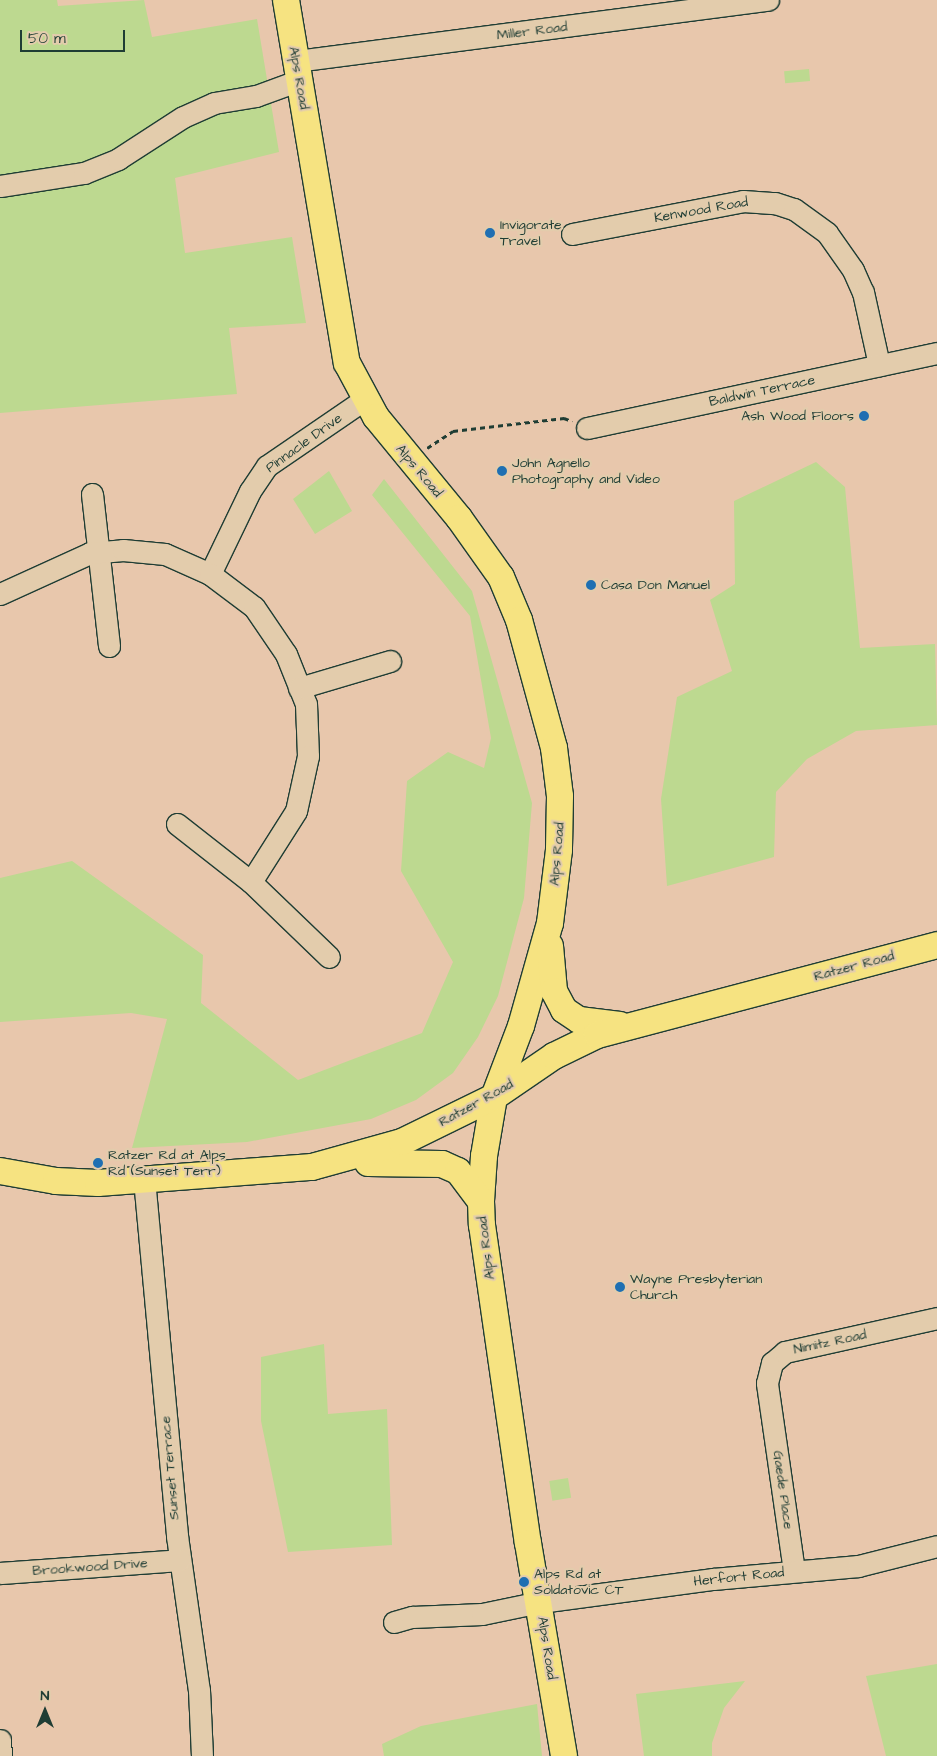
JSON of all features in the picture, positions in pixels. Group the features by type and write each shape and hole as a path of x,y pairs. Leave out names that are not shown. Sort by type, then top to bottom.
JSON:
{"main road":[{"name":"Alps Road","path":"286,0 342,344 353,379 365,399 410,460 491,560 520,620 554,748 560,796 559,850 550,923 520,1027 494,1097 484,1156 481,1201 486,1252 564,1756"},
{"path":"550,923 550,969 554,991 564,1010 579,1020 628,1026"},
{"name":"Ratzer Road","path":"0,1170 56,1181 98,1183 312,1167 402,1142 494,1097 554,1056 597,1036 628,1026 937,945"},
{"path":"312,1167 398,1161 442,1164 458,1172 481,1201"}],"street":[{"name":"Miller Road","path":"0,186 84,173 118,159 183,117 214,103 256,96 298,71 768,0"},
{"name":"Kenwood Road","path":"572,234 743,201 775,203 794,209 827,234 854,270 863,292 879,365"},
{"name":"Baldwin Terrace","path":"587,428 937,353"},
{"name":"Pinnacle Drive","path":"210,574 250,491 267,466 365,399"},
{"path":"92,494 109,646"},
{"path":"0,594 98,552 123,550 165,554 210,574 254,607 286,654 306,704 308,756 296,810 251,882"},
{"path":"299,688 390,662"},
{"path":"177,824 251,882 329,957"},
{"name":"Sunset Terrace","path":"144,1179 180,1560 199,1690 202,1756"},
{"name":"Nimitz Road","path":"771,1409 768,1372 778,1356 937,1318"},
{"name":"Gaede Place","path":"771,1409 794,1571"},
{"name":"Herfort Road","path":"394,1622 412,1617 482,1614 540,1602 713,1579 858,1566 937,1546"},
{"name":"Brookwood Drive","path":"0,1573 180,1560"},
{"path":"0,1740 1,1756"}],"path":[{"path":"410,460 453,430 564,418 587,428"}],"green space":[{"path":"0,0 57,0 58,6 144,0 152,37 257,19 279,152 175,178 185,253 292,237 306,323 229,328 237,394 0,413"},
{"path":"809,69 810,81 785,83 784,71"},
{"path":"816,462 845,487 860,648 935,644 937,725 856,731 807,759 776,792 774,857 667,886 661,799 677,697 732,671 710,600 735,584 734,501"},
{"path":"329,471 352,511 315,534 293,499"},
{"path":"384,479 472,591 532,803 524,898 498,996 478,1037 453,1073 416,1100 371,1119 247,1142 132,1148 167,1019 131,1013 0,1022 0,878 72,861 203,955 201,1003 298,1080 422,1033 453,962 401,871 407,781 448,752 484,768 491,738 470,616 372,495"},
{"path":"324,1344 328,1414 387,1409 392,1545 288,1552 261,1421 261,1357"},
{"path":"568,1478 571,1498 552,1501 549,1481"},
{"path":"937,1664 937,1756 886,1756 866,1676"},
{"path":"745,1681 724,1708 712,1743 712,1756 644,1756 636,1694"},
{"path":"537,1704 542,1756 384,1756 382,1744 421,1726"}],"place":[{"name":"Invigorate Travel","path":"490,233"},
{"name":"Ash Wood Floors","path":"864,416"},
{"name":"John Agnello Photography and Video","path":"502,471"},
{"name":"Casa Don Manuel","path":"591,585"},
{"name":"Ratzer Rd at Alps Rd (Sunset Terr)","path":"98,1163"},
{"name":"Wayne Presbyterian Church","path":"620,1287"},
{"name":"Alps Rd at Soldatovic CT","path":"524,1582"}]}
